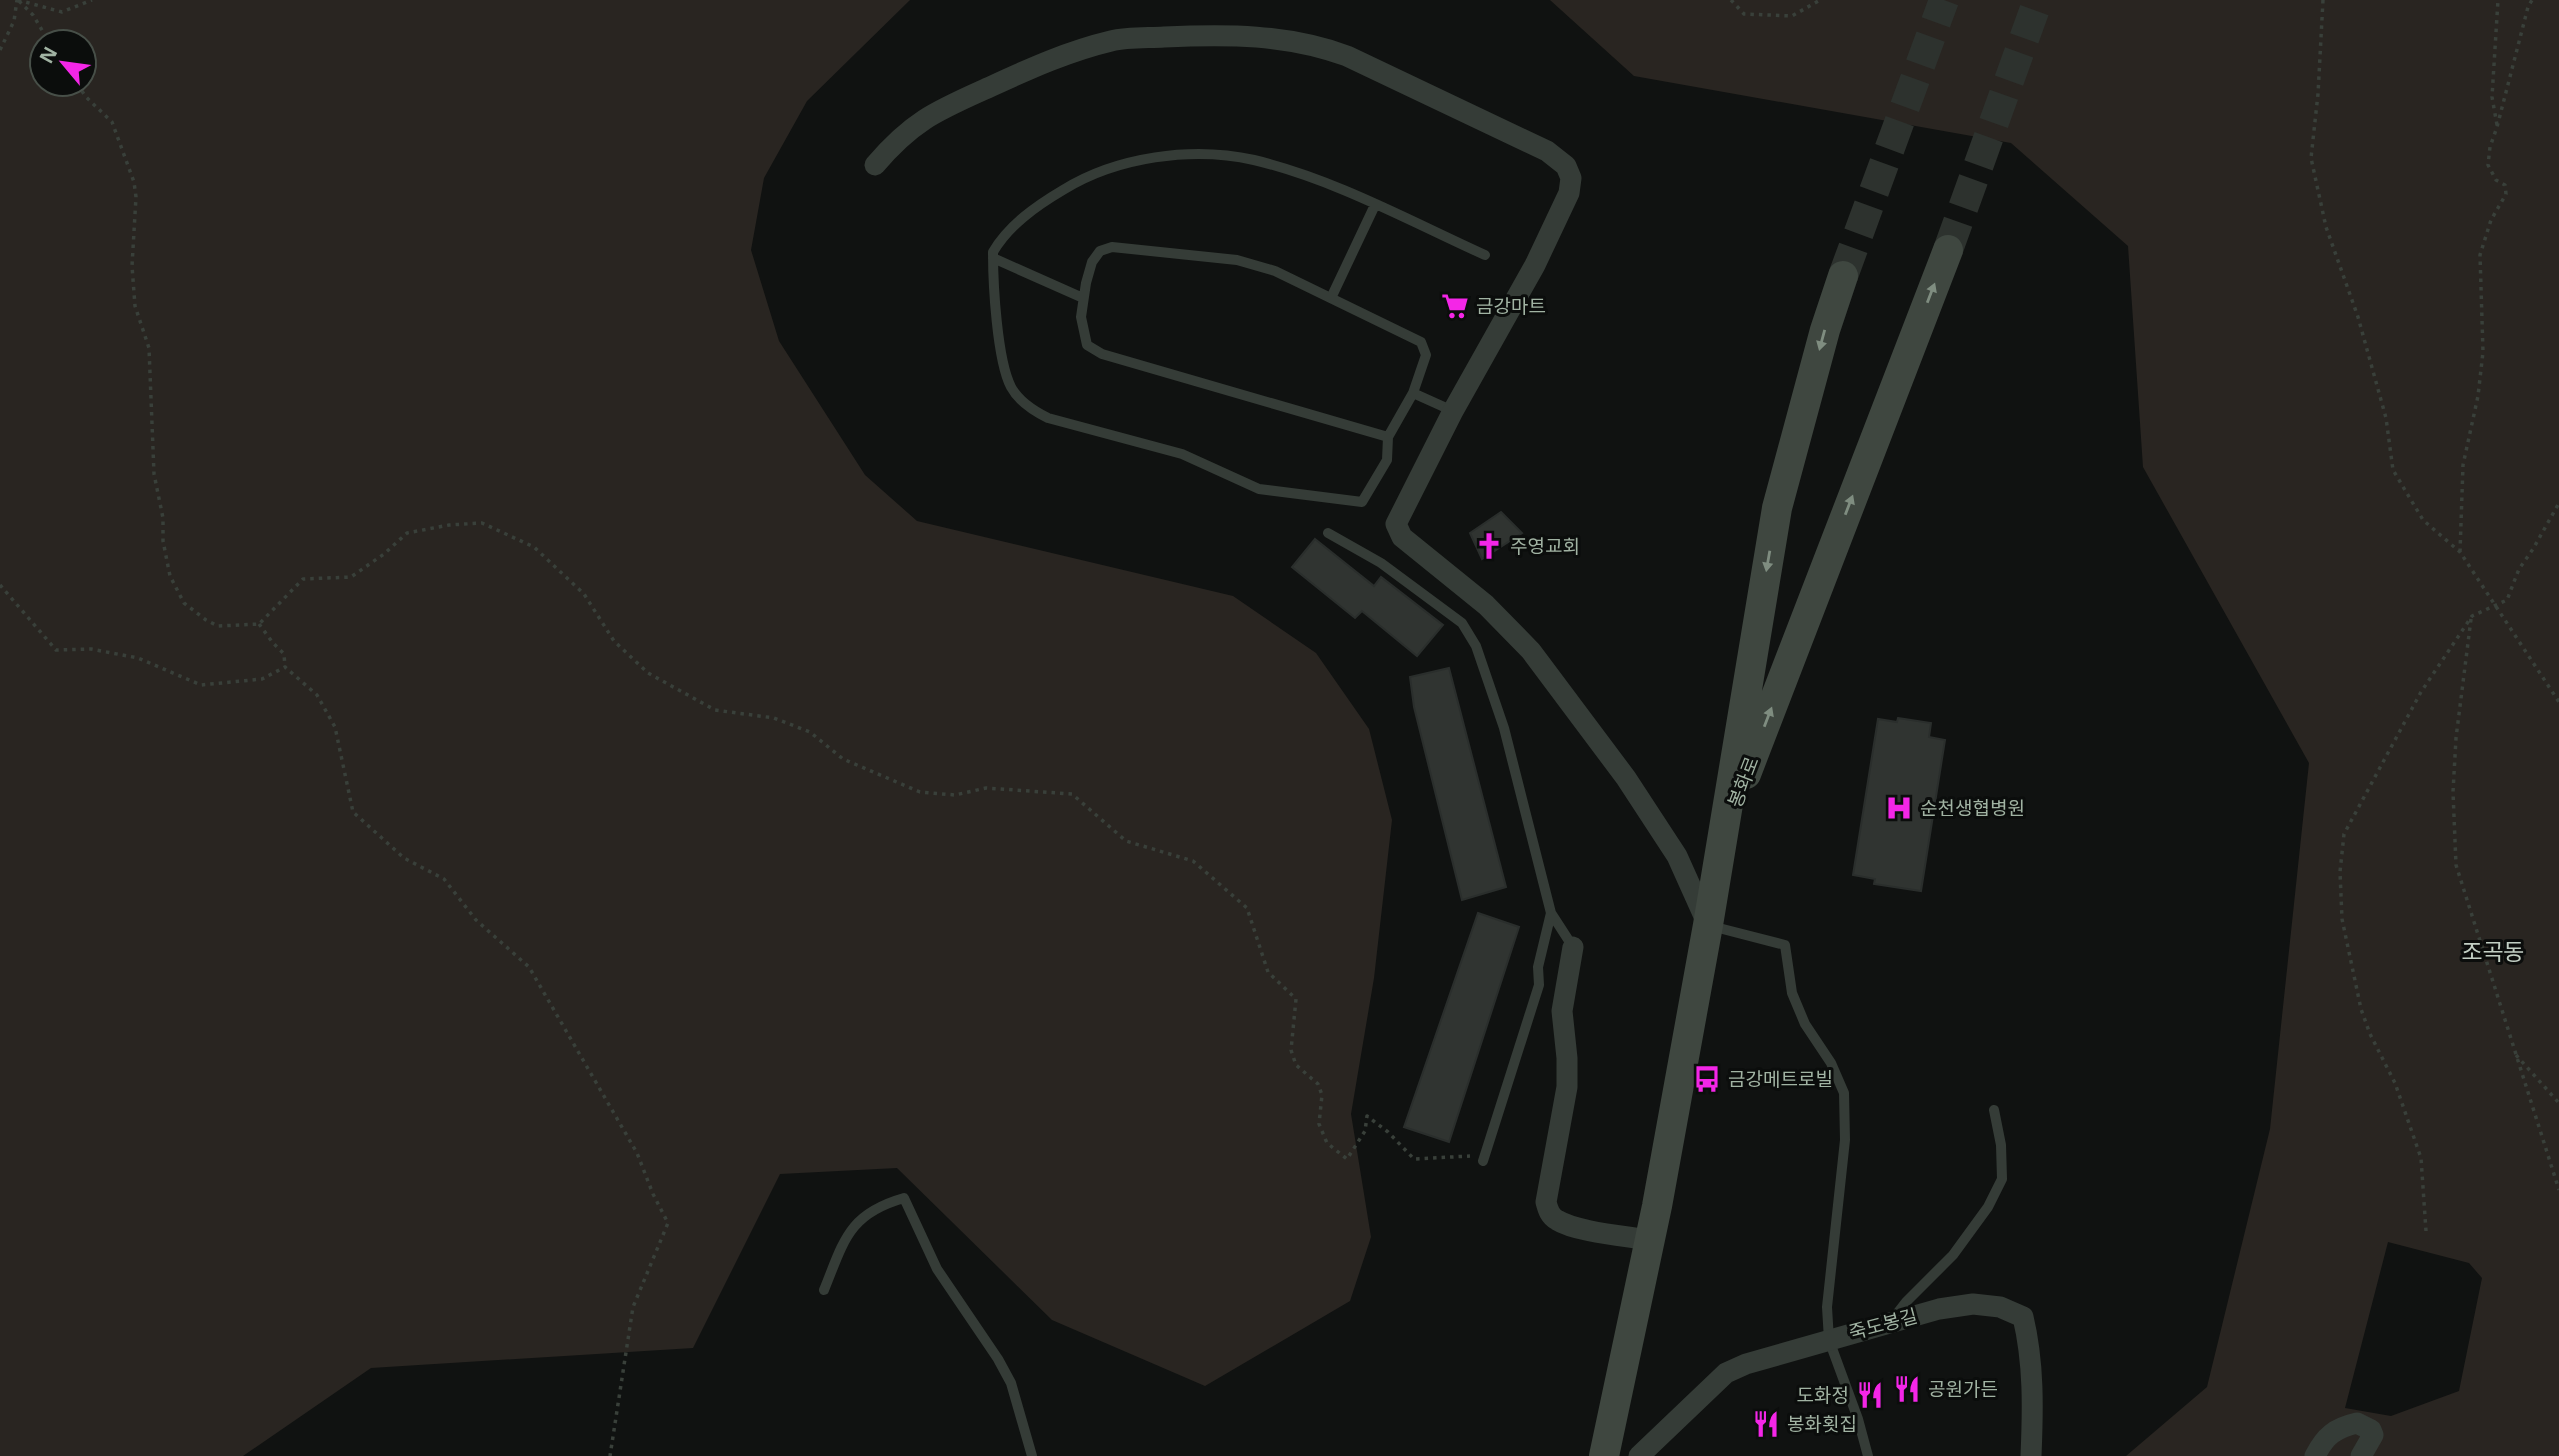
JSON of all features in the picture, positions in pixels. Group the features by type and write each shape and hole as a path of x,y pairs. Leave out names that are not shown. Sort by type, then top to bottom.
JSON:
{"main road":[{"name":"봉화로","path":"1726,827 1948,250"},
{"name":"봉화로","path":"1726,827 1777,508 1825,330 1843,275"},
{"path":"1604,1456 1649,1240 1726,827"}],"street":[{"path":"875,165 897,139 944,106 1044,62 1114,40 1243,35 1309,44 1347,56 1547,151 1566,166 1571,178 1569,193 1535,265 1453,411 1396,524 1402,537 1486,605 1531,651 1626,778 1677,856 1708,925"},
{"path":"1573,947 1562,1011 1567,1087 1546,1202 1549,1212 1557,1220 1572,1226 1649,1240"},
{"name":"죽도봉길","path":"1639,1456 1726,1373 1746,1364 1829,1339 1939,1309 1973,1304 2000,1307 2023,1317 2029,1342 2033,1396 2031,1456"},
{"path":"2315,1456 2323,1440 2337,1430 2357,1423 2371,1430 2373,1435 2361,1456"}],"lane":[{"path":"1388,437 1102,354 1087,345 1081,317 1092,262 1100,251 1112,247 1237,260 1275,271 1421,342 1426,355 1413,393 1388,437 1387,460 1362,502 1259,489 1182,454 1048,418 1035,412 1011,387 1001,351 992,252 1009,229 1045,201 1083,178 1115,165 1182,156 1251,159 1309,176 1485,255"},
{"path":"1331,298 1375,205"},
{"path":"993,258 1083,298"},
{"path":"1413,393 1453,411"},
{"path":"1328,533 1381,563 1462,623 1476,646 1504,728 1551,913 1573,947"},
{"path":"1484,1158 1539,985 1538,967 1551,913"},
{"path":"1708,925 1785,944 1792,993 1805,1024 1831,1063 1844,1093 1845,1140 1827,1307 1829,1339 1858,1419 1868,1456"},
{"path":"1891,1322 1906,1302 1952,1255 1987,1207 2002,1179 2001,1145 1994,1111"},
{"path":"824,1290 851,1229 864,1215 880,1205 904,1198 937,1269 998,1359 1011,1383 1032,1456"}],"path":[{"path":"18,0 62,12 92,0"},
{"path":"18,0 33,15 41,28"},
{"path":"0,50 15,21 18,0"},
{"path":"1731,0 1744,14 1792,16 1820,0"},
{"path":"2323,0 2318,94 2311,158 2326,227 2358,317 2386,418 2393,470 2423,520 2460,552 2559,702"},
{"path":"2497,127 2492,97 2498,0"},
{"path":"2460,552 2463,465 2478,396 2483,352 2480,255 2491,219 2506,194 2505,185 2496,180 2488,165 2490,147 2532,0"},
{"path":"87,98 112,122 134,182 136,197 132,266 135,306 149,348 154,474 163,518 163,541 170,576 184,603 206,620 218,626 259,624 303,579 351,577 384,554 407,533 449,525 482,523 534,547 584,594 614,641 648,673 715,710 774,718 810,732 843,759 920,792 955,795 985,788 1072,793 1126,841 1193,861 1247,908 1269,972 1296,999 1291,1050 1296,1065 1318,1084 1321,1095 1319,1124 1327,1143 1347,1158 1365,1131 1367,1116 1388,1132 1414,1159 1484,1158"},
{"path":"2426,1231 2421,1158 2395,1083 2370,1034 2361,1009 2342,919 2340,872 2344,834 2421,692 2472,617 2507,600 2519,569 2533,550 2559,503"},
{"path":"0,585 56,650 92,649 138,658 201,685 262,680 285,667"},
{"path":"2472,617 2456,738 2453,792 2456,865 2559,1190"},
{"path":"259,624 284,654 285,667 317,695 335,727 353,811 404,858 444,879 477,919 529,967 637,1153 668,1223 633,1307 610,1456"},
{"path":"2515,1054 2559,1103"}],"shaded area":[{"path":"0,0 910,0 807,101 764,178 751,250 779,341 865,475 917,521 1233,596 1316,653 1369,729 1392,820 1374,978 1351,1114 1371,1237 1350,1301 1205,1386 1052,1320 897,1168 780,1174 693,1348 371,1368 243,1456 0,1456"},
{"path":"1550,0 2559,0 2559,1456 2126,1456 2207,1387 2270,1129 2309,763 2143,467 2128,246 2011,143 1634,76","holes":["2388,1242 2469,1263 2482,1278 2459,1391 2391,1416 2345,1408"]}],"building":[{"name":"주영교회","path":"1501,512 1522,533 1482,559 1470,533"},
{"path":"1315,539 1374,586 1381,577 1443,625 1417,656 1362,611 1355,618 1292,567"},
{"path":"1449,668 1506,887 1462,900 1414,707 1410,677"},
{"name":"순천생협병원","path":"1898,718 1931,723 1929,737 1945,740 1921,891 1874,884 1875,879 1853,875 1878,719 1897,722"},
{"path":"1478,913 1519,927 1449,1142 1404,1127"}],"tunnel":[{"path":"1843,276 1944,0"},
{"path":"1948,250 2038,0"}],"place":[{"name":"금강마트","path":"1455,306"},
{"name":"주영교회","path":"1489,546"},
{"name":"순천생협병원","path":"1899,808"},
{"name":"금강메트로빌","path":"1707,1079"},
{"name":"공원가든","path":"1907,1389"},
{"name":"도화정","path":"1870,1395"},
{"name":"봉화횟집","path":"1766,1424"}],"district":[{"name":"조곡동","path":"2493,952"}]}
